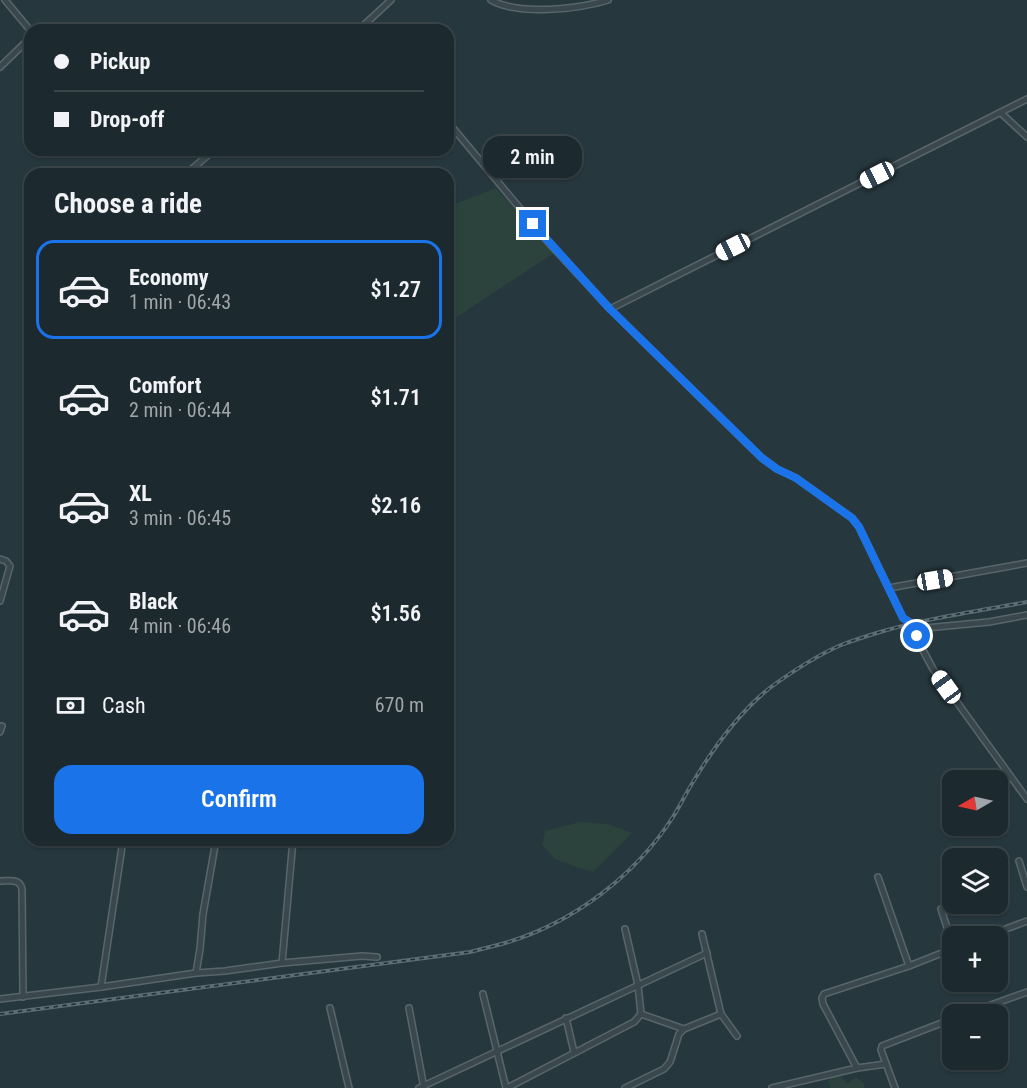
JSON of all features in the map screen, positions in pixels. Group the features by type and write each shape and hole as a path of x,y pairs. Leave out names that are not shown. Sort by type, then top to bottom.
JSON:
{"street":[{"path":"5,0 25,24"},
{"path":"365,24 391,0"},
{"path":"492,0 506,6 527,10 587,6 608,0"},
{"path":"0,67 24,44"},
{"path":"610,309 1027,99"},
{"path":"1001,113 1027,137"},
{"path":"454,129 548,242 610,309 762,458 805,484 852,518 859,527 903,618 915,629 917,639 933,669 1027,799"},
{"path":"193,168 207,156"},
{"path":"0,560 6,561 10,566 0,601"},
{"path":"889,588 1027,563"},
{"path":"915,629 989,622 1027,615"},
{"path":"100,987 122,846"},
{"path":"196,973 215,846"},
{"path":"282,963 292,846"},
{"path":"1019,861 1027,887"},
{"path":"878,877 909,966"},
{"path":"0,881 17,881 21,884 22,889 23,997"},
{"path":"941,909 946,926"},
{"path":"1008,928 1027,921"},
{"path":"483,994 506,1088 634,1022 641,1014 638,985 626,929"},
{"path":"702,934 721,1014 737,1036"},
{"path":"409,1008 422,1087 707,952"},
{"path":"857,1068 822,998 827,992 942,953"},
{"path":"0,999 282,963 362,956 377,957"},
{"path":"994,1004 1027,992"},
{"path":"330,1008 349,1088"},
{"path":"641,1014 684,1029"},
{"path":"625,1088 664,1069 670,1062 684,1029 721,1014"},
{"path":"566,1018 574,1052"},
{"path":"895,1088 885,1064 881,1048 883,1045 942,1023"},
{"path":"772,1088 857,1068 885,1064"}],"green space":[{"path":"496,188 554,253 454,319 454,204"},
{"path":"580,822 608,824 632,833 593,872 555,859 542,845 545,831"},
{"path":"839,1074 847,1084 856,1077 864,1083 864,1088 831,1088 828,1081 830,1077"}],"railway":[{"path":"0,1014 470,952 530,934 578,910 621,878 640,859 673,817 718,743 748,707 788,675 832,649 880,632 1027,602"}],"route":[{"path":"533,224 610,309 762,458 814,490 852,518 859,527 903,618 911,623 917,636"}]}
